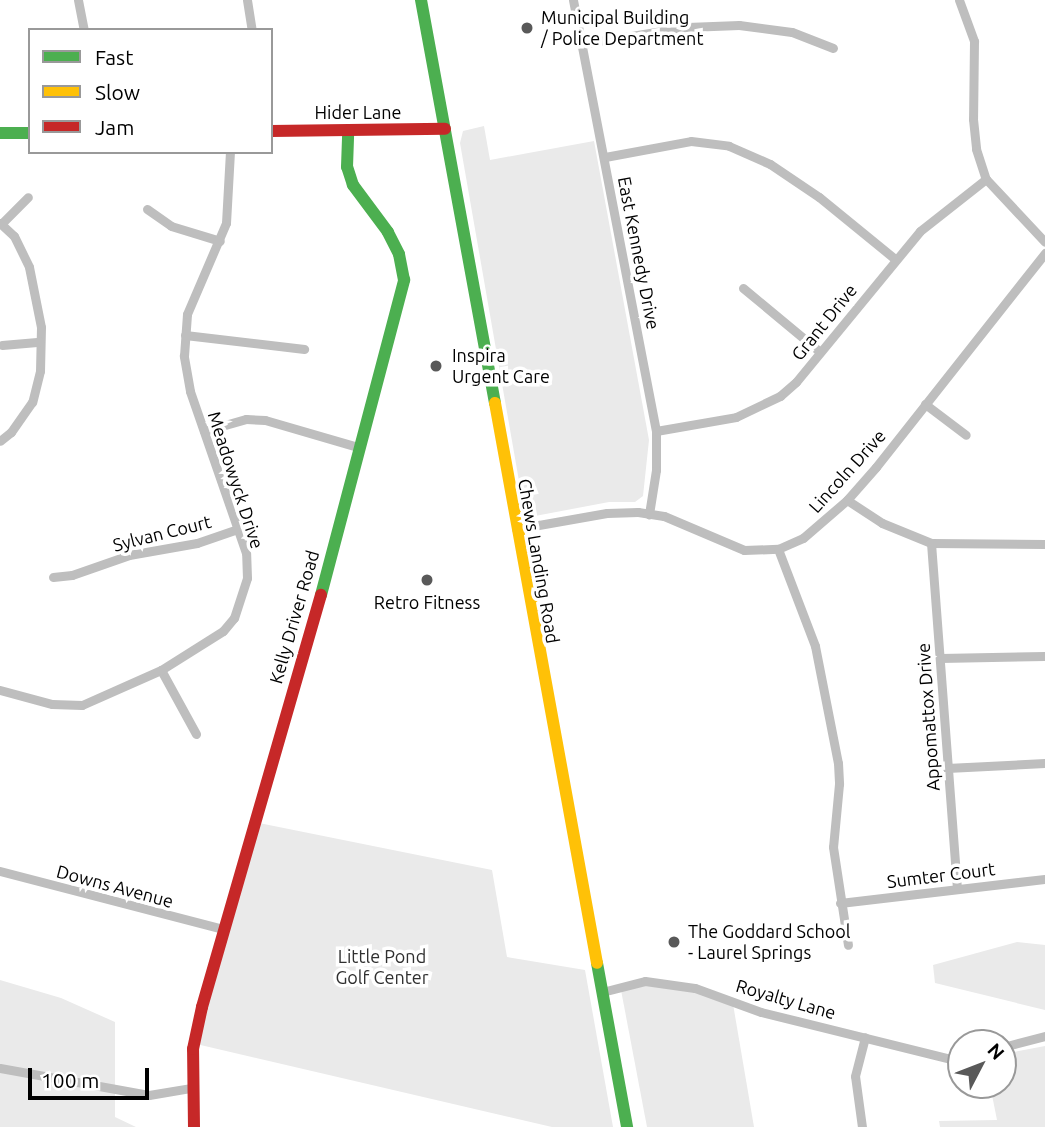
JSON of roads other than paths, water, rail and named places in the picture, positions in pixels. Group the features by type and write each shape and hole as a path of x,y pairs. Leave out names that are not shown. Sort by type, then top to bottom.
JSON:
{"street":[{"path":"78,0 84,28"},
{"path":"247,0 252,28"},
{"name":"Chews Landing Road","path":"421,0 627,1127"},
{"name":"East Kennedy Drive","path":"573,0 656,431 656,470 649,514"},
{"path":"959,0 974,41 973,119 976,149 986,179 1045,242"},
{"path":"582,44 687,27 739,25 792,32 833,48"},
{"name":"Hider Lane","path":"273,131 445,129"},
{"name":"Kelly Driver Road","path":"194,1127 192,1049 222,929 328,569 404,280 400,254 388,232 353,185 347,167 348,130"},
{"path":"0,133 28,133"},
{"path":"605,157 691,141 729,146 770,164 819,197 895,259"},
{"name":"Meadowyck Drive","path":"0,690 52,704 82,705 161,670 212,639 234,618 247,578 246,553 190,391 184,356 187,314 226,223 230,154"},
{"name":"Grant Drive","path":"656,431 736,417 780,396 796,382 895,259 946,208 986,179"},
{"path":"0,441 11,432 32,402 40,371 40,342 29,267 14,236 0,224 28,197"},
{"path":"147,209 171,226 220,241"},
{"name":"Lincoln Drive","path":"516,529 607,513 649,514 664,516 744,551 778,549 803,538 847,500 1045,253"},
{"path":"743,288 819,351"},
{"path":"185,335 304,349"},
{"path":"2,345 40,342"},
{"path":"925,404 966,435"},
{"path":"204,431 246,419 265,420 358,447"},
{"path":"847,500 882,523 931,543 1045,544"},
{"name":"Sylvan Court","path":"53,577 72,575 129,555 197,543 238,529"},
{"name":"Appomattox Drive","path":"931,543 957,888"},
{"path":"778,549 815,646 835,751 839,784 833,847 848,944"},
{"path":"940,658 1045,656"},
{"path":"161,670 196,734"},
{"path":"947,768 1045,763"},
{"name":"Downs Avenue","path":"0,871 222,929"},
{"name":"Sumter Court","path":"840,903 1045,879"},
{"name":"Royalty Lane","path":"602,992 645,981 695,988 761,1012 947,1058"},
{"path":"1017,1043 1045,1036"},
{"path":"862,1127 855,1076 865,1037"},
{"path":"0,1068 149,1095 191,1088"}],"place":[{"name":"Municipal Building / Police Department","path":"527,28"},
{"name":"Inspira Urgent Care","path":"436,366"},
{"name":"Retro Fitness","path":"427,580"},
{"name":"The Goddard School - Laurel Springs","path":"674,942"}],"park label":[{"name":"Little Pond Golf Center","path":"382,967"}]}
